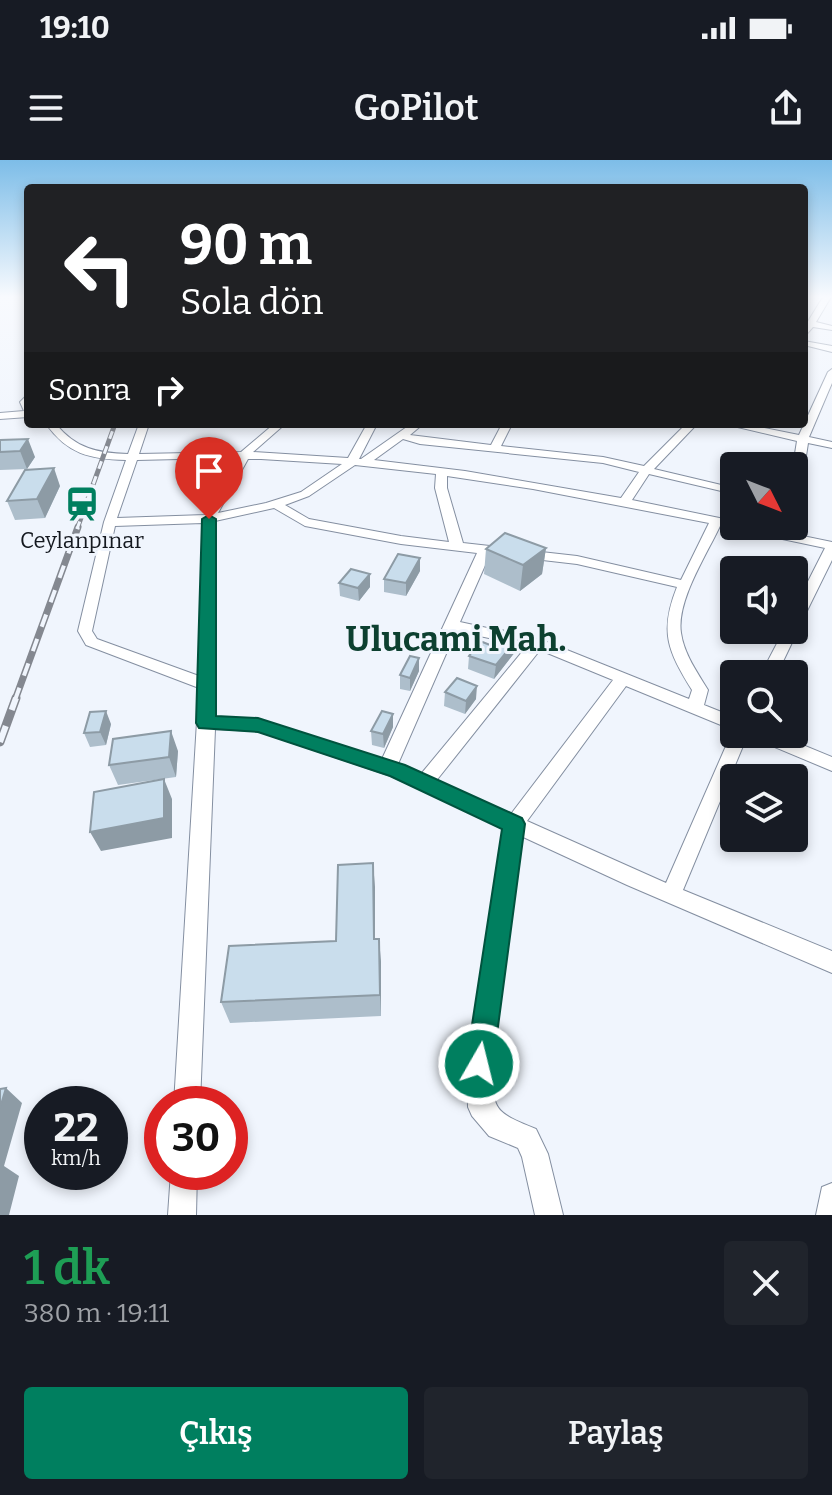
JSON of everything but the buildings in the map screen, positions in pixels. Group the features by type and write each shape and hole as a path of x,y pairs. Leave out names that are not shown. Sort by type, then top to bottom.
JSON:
{"street":[{"path":"808,427 832,372"},
{"path":"0,416 24,413"},
{"path":"54,428 66,442 81,451 133,456 245,454 358,461 442,472 720,522"},
{"path":"143,428 110,522 85,631 91,642 206,685"},
{"path":"188,1086 206,723 209,519 245,454 275,428"},
{"path":"358,461 370,428"},
{"path":"110,522 209,519 275,504 305,494 413,428"},
{"path":"495,447 505,428"},
{"path":"624,503 647,470 688,428"},
{"path":"758,428 832,445"},
{"path":"801,452 808,428"},
{"path":"403,436 420,441 603,460 720,488"},
{"path":"442,472 441,488 457,546"},
{"path":"275,504 305,522 401,540 577,560 685,585"},
{"path":"695,708 700,690 684,664 672,625 685,585 716,521"},
{"path":"808,538 832,546 808,595"},
{"path":"387,768 485,550"},
{"path":"452,625 537,643 720,718"},
{"path":"424,783 537,643"},
{"path":"549,1215 535,1154 527,1138 498,1127 481,1107 479,1064 514,824 623,678"},
{"path":"206,723 258,725 387,768 832,962"},
{"path":"671,894 733,748"},
{"path":"793,748 832,764"},
{"path":"182,1215 183,1190"},
{"path":"830,1215 832,1197"}],"railway":[{"path":"77,529 114,428"},
{"path":"15,700 78,527"},
{"path":"0,742 16,698"}],"place":[{"name":"Ceylanpınar","path":"82,504"}],"district":[{"name":"Ulucami Mah.","path":"456,639"}],"route":[{"path":"209,519 206,723 258,725 397,771 514,824 479,1064"}]}
